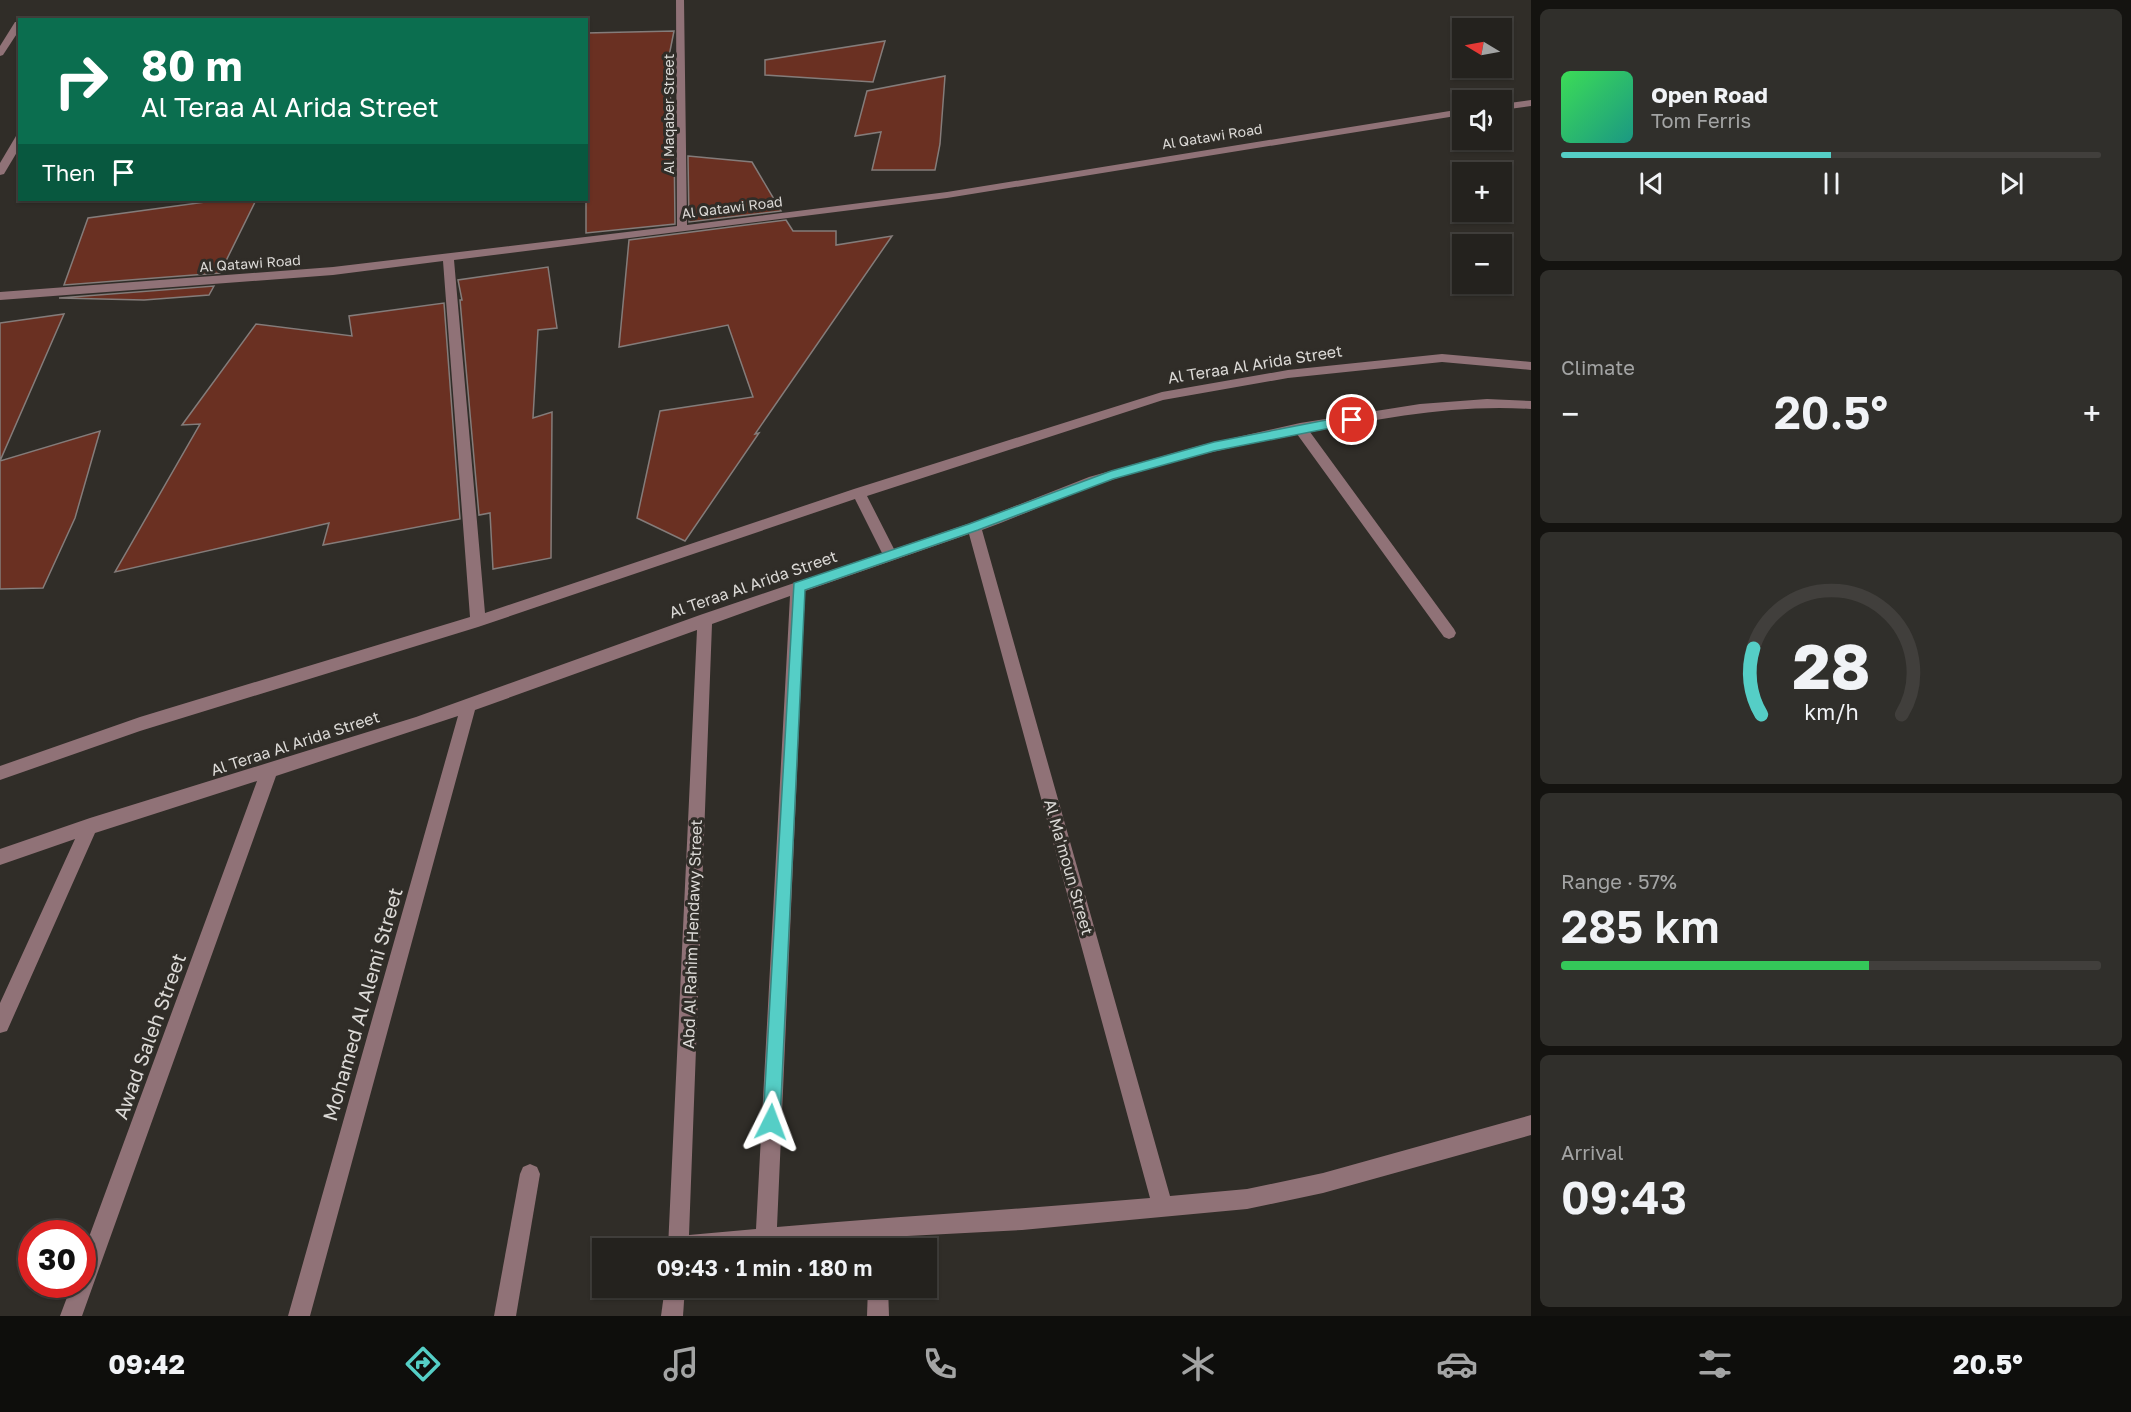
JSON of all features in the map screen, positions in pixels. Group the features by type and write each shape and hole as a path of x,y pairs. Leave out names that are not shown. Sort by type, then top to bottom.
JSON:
{"street":[{"name":"Al Maqaber Street","path":"680,0 682,229"},
{"path":"0,53 18,24"},
{"path":"1512,106 1531,103"},
{"name":"Al Qatawi Road","path":"0,296 333,272 682,229 947,195 1452,114"},
{"path":"0,172 18,141"},
{"path":"448,257 478,621"},
{"name":"Al Teraa Al Arida Street","path":"0,773 140,724 478,621 859,493 1162,396 1317,371 1442,358 1531,366"},
{"name":"Al Teraa Al Arida Street","path":"0,857 90,826 269,772 469,705 705,619 974,527 1111,475 1214,447 1300,428 1414,409 1513,403 1531,405"},
{"path":"1300,428 1449,633"},
{"path":"859,493 890,555"},
{"name":"Al Ma'moun Street","path":"974,527 1163,1207"},
{"path":"766,1238 798,587"},
{"name":"Abd Al Rahim Hendawy Street","path":"678,1238 705,619"},
{"name":"Mohamed Al Alemi Street","path":"299,1316 469,705"},
{"name":"Awad Saleh Street","path":"71,1316 269,772"},
{"path":"0,1024 90,826"},
{"path":"878,1238 1022,1220 1247,1199 1323,1183 1531,1125"},
{"path":"505,1316 530,1174"},
{"path":"672,1316 674,1298"},
{"path":"878,1298 878,1316"}],"building":[{"path":"674,31 662,91 670,92 674,140 675,224 586,233 588,33"},
{"path":"885,41 873,82 765,75 765,60"},
{"path":"945,76 940,144 935,170 872,170 881,132 855,136 867,91"},
{"path":"688,156 752,162 781,211 689,222"},
{"path":"213,201 256,201 220,273 64,285 88,218"},
{"path":"786,220 793,231 836,231 836,245 892,236 755,434 759,433 685,541 637,518 660,411 753,397 728,325 619,347 629,240"},
{"path":"548,267 557,328 538,330 533,418 552,412 551,558 493,569 490,513 479,515 460,300 462,300 458,280"},
{"path":"214,286 209,295 144,300 59,298"},
{"path":"444,303 460,519 323,545 329,523 115,572 200,424 182,425 256,324 352,336 349,316"},
{"path":"64,314 0,461 0,323"},
{"path":"100,431 75,518 43,588 0,589 0,461"}],"route":[{"path":"771,1122 798,587 974,527 1111,475 1214,447 1300,428 1352,420"}]}
